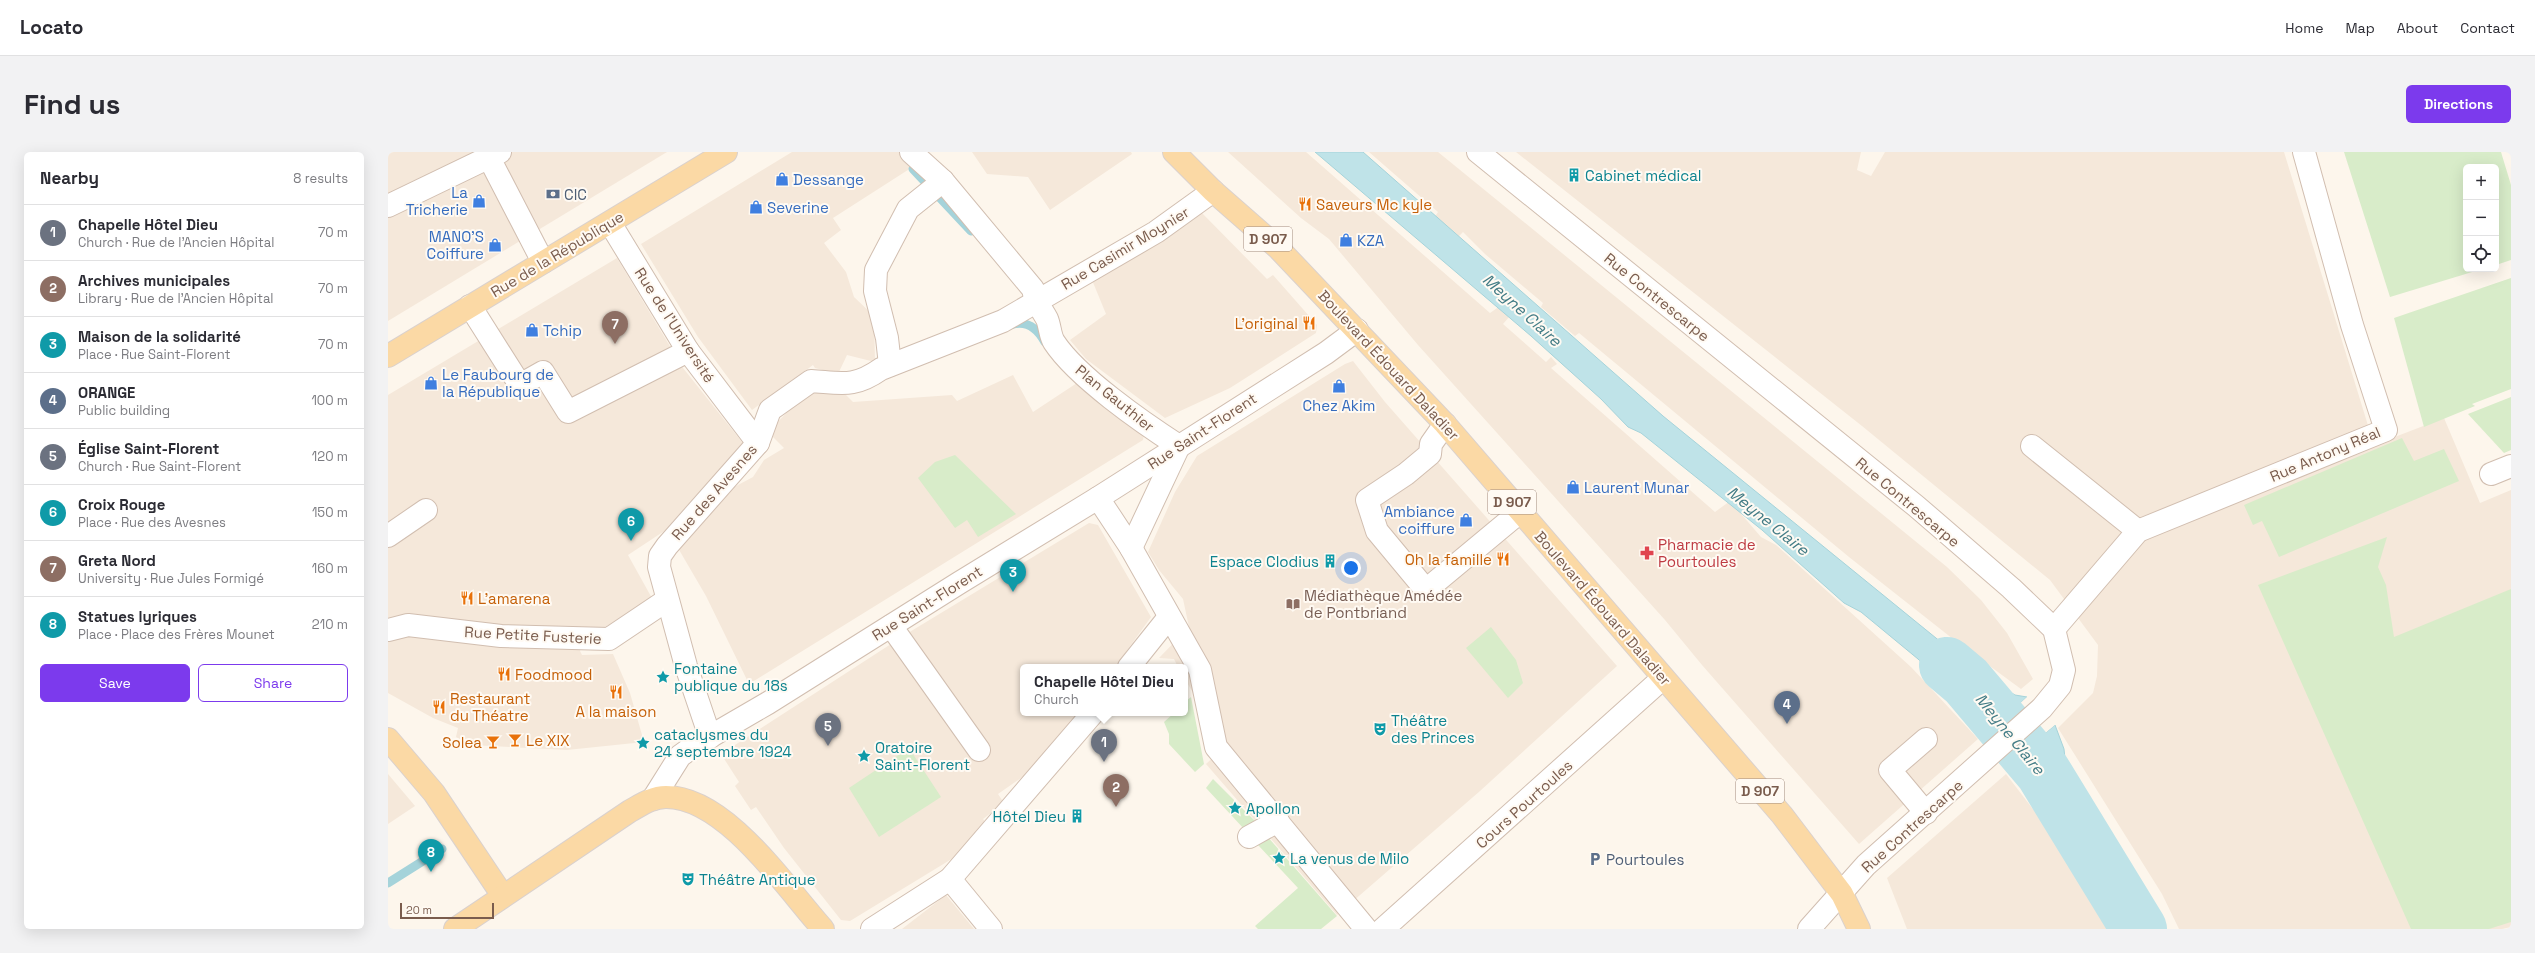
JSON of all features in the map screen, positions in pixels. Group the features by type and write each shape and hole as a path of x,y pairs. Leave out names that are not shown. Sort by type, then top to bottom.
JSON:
{"main road":[{"name":"Rue de la République","path":"388,356 726,152"},
{"name":"Boulevard Édouard Daladier","path":"1174,152 1213,191 1278,248 1445,424 1782,815 1842,894 1859,929"},
{"path":"388,739 434,793 503,896"},
{"path":"455,929 652,799 666,797 682,799 707,810 749,842 823,929"}],"street":[{"name":"Plan Gauthier","path":"911,152 942,181 1033,289 1036,303 1047,320 1053,342 1080,372 1158,432 1179,446"},
{"name":"Rue Contrescarpe","path":"1478,152 1916,506 2011,588 2054,629 2064,670 2060,686 2042,708 1990,756 1866,865 1842,894"},
{"name":"Rue Antony Réal","path":"2054,629 2138,531 2386,430 2352,325 2304,152"},
{"path":"388,206 492,154 543,262"},
{"path":"890,366 887,338 875,291 876,270 908,209 942,181"},
{"name":"Rue Casimir Moynier","path":"890,366 1003,321 1156,232 1213,191"},
{"name":"Rue de l'Université","path":"610,223 688,351 758,443"},
{"path":"470,306 520,385 543,372 568,412 688,351"},
{"name":"Rue Saint-Florent","path":"652,799 680,756 1098,498 1326,352 1357,330"},
{"name":"Rue des Avesnes","path":"667,600 659,564 660,556 667,546 758,443 770,410 810,381 846,383 865,380 881,368 890,366"},
{"path":"1445,424 1431,444 1430,454 1406,474 1367,500 1378,531 1426,590 1520,511"},
{"path":"1131,548 1179,446"},
{"path":"2032,446 2138,531"},
{"path":"2491,474 2511,466"},
{"path":"1098,498 1131,548 1168,617 1200,670 1216,747 1366,929"},
{"path":"388,536 426,510"},
{"path":"667,600 710,737"},
{"name":"Rue Petite Fusterie","path":"388,630 408,625 501,636 609,639 667,600"},
{"path":"1131,664 1168,617"},
{"path":"892,626 979,750"},
{"name":"Cours Pourtoules","path":"1383,929 1663,678"},
{"path":"872,929 950,879 1090,716"},
{"path":"1926,739 1890,770 1926,813"},
{"path":"1249,837 1278,821"},
{"path":"950,879 991,929"},
{"path":"1809,929 1842,894"}],"shaded area":[{"path":"388,152 667,152 388,321"},
{"path":"792,152 902,152 911,168 833,218 841,230 824,243 846,272 854,297 874,316 875,362 847,355 838,374 815,368 813,365 752,410 698,337 641,244"},
{"path":"972,152 1131,152 1132,154 1050,210 1028,177 987,174"},
{"path":"1228,152 1306,152 1490,313 1500,306 1510,316 1503,324 1546,362 1551,357 1557,364 1551,368 1715,512 1730,501 1761,537 1776,545 1911,667 1978,739 1859,844 1702,665 1665,620 1418,345 1329,239 1301,218"},
{"path":"1369,152 1438,152 1947,567 1981,600 2007,633 2033,679 2021,689 1953,639 1849,557 1579,333 1575,336 1541,307 1543,303 1485,254 1463,232 1456,239 1433,220 1438,212"},
{"path":"1516,152 1861,152 1857,170 1871,176 1885,152 2284,152 2374,445 2444,418 2480,503 2511,490 2511,927 2502,929 2179,929 2162,894 2058,728 2093,693 2097,676 2098,645 2050,580 1862,426"},
{"path":"1201,212 1267,279 1273,275 1317,325 1316,333 1230,388 1165,418 1086,359 1070,340 1106,314 1092,280"},
{"path":"617,258 683,368 746,447 681,520 628,555 653,600 587,637 580,651 582,655 613,654 630,693 644,742 567,750 471,745 456,737 458,728 433,718 388,693 388,395"},
{"path":"1353,361 1385,402 1617,666 1480,791 1337,915 1206,764 1224,747 1188,684 1188,664 1176,664 1174,659 1159,658 1189,627 1183,599 1159,570 1148,552 1175,492 1197,456 1345,364"},
{"path":"1013,375 1033,412 1080,381 1145,429 1143,440 749,684 706,596 678,548 723,493 753,477 764,460 784,448 768,432 797,402 833,382 853,402 952,395 957,401"},
{"path":"1089,523 1098,525 1151,617 1117,664 1020,664 1020,716 1080,716 1038,766 998,794 1004,803 983,819 987,824 968,849 850,921 841,920 784,848 756,807 751,810 735,786 739,782 721,754 908,633"},
{"path":"388,774 415,806 388,824"},
{"path":"2006,774 2049,830 2114,929 1907,929 1887,878"},
{"path":"946,895 974,929 902,929"}],"green space":[{"path":"2344,152 2501,152 2511,185 2511,260 2499,264 2499,164 2463,164 2463,272 2472,272 2390,297"},
{"path":"2511,278 2511,389 2472,404 2475,406 2424,427 2394,318"},
{"path":"2511,397 2511,450 2504,453 2468,414"},
{"path":"2402,438 2414,461 2444,449 2459,481 2279,557 2262,521 2253,525 2244,505"},
{"path":"955,455 1016,514 978,537 967,520 955,528 918,478 935,462"},
{"path":"2387,537 2378,567 2386,585 2394,637 2511,589 2511,922 2489,929 2411,929 2258,585"},
{"path":"1491,627 1516,660 1523,683 1508,698 1466,648"},
{"path":"1191,697 1204,764 1195,772 1169,744 1169,734 1164,722 1171,716 1188,716 1188,700"},
{"path":"909,748 941,797 879,837 849,788"},
{"path":"1213,779 1255,821 1245,830 1206,788"},
{"path":"1267,836 1337,916 1321,929 1258,929 1255,926 1298,888 1258,845"}],"water":[{"path":"1315,152 1363,152 1663,416 1979,673 2015,695 2027,697 1982,738 1950,691 1918,659 1861,612 1844,603 1762,530 1641,433 1628,427 1601,399 1531,336"},
{"path":"2055,725 2064,749 2066,768 2094,818 2116,850 2133,868 2166,929 2124,929 2054,820 2006,766"}],"pier":[{"path":"2027,697 2028,698 1984,739 1981,739"},
{"path":"2054,724 2056,724 2005,767 2005,765"}],"waterway":[{"path":"913,169 971,231"},
{"path":"1010,325 1021,323 1031,326 1039,333 1045,342"},
{"name":"Meyne Claire","path":"1947,665 1966,681 2043,772 2139,929"},
{"path":"388,883 442,849"}],"place":[{"name":"Cabinet médical","path":"1574,175"},
{"name":"Dessange","path":"782,179"},
{"name":"CIC","path":"553,194"},
{"name":"La Tricherie","path":"479,201"},
{"name":"Saveurs Mc kyle","path":"1305,204"},
{"name":"Severine","path":"756,207"},
{"name":"KZA","path":"1346,240"},
{"name":"MANO'S Coiffure","path":"495,245"},
{"name":"L’original","path":"1309,323"},
{"name":"Tchip","path":"532,330"},
{"name":"Greta Nord","path":"615,344"},
{"name":"Le Faubourg de la République","path":"431,383"},
{"name":"Chez Akim","path":"1339,386"},
{"name":"Laurent Munar","path":"1573,487"},
{"name":"Ambiance coiffure","path":"1466,520"},
{"name":"Croix Rouge","path":"631,541"},
{"name":"Pharmacie de Pourtoules","path":"1647,553"},
{"name":"Oh la famille","path":"1503,559"},
{"name":"Espace Clodius","path":"1330,561"},
{"name":"Maison de la solidarité","path":"1013,592"},
{"name":"L’amarena","path":"467,598"},
{"name":"Médiathèque Amédée de Pontbriand","path":"1293,604"},
{"name":"Foodmood","path":"504,674"},
{"name":"Fontaine publique du 18s","path":"663,677"},
{"name":"A la maison","path":"616,692"},
{"name":"Restaurant du Théatre","path":"439,707"},
{"name":"ORANGE","path":"1787,724"},
{"name":"Théâtre des Princes","path":"1380,729"},
{"name":"Le XIX","path":"515,740"},
{"name":"Solea","path":"493,742"},
{"name":"cataclysmes du 24 septembre 1924","path":"643,743"},
{"name":"Église Saint-Florent","path":"828,746"},
{"name":"Oratoire Saint-Florent","path":"864,756"},
{"name":"Chapelle Hôtel Dieu","path":"1104,762"},
{"name":"Archives municipales","path":"1116,807"},
{"name":"Apollon","path":"1235,808"},
{"name":"Hôtel Dieu","path":"1077,816"},
{"name":"La venus de Milo","path":"1279,858"},
{"name":"Pourtoules","path":"1595,859"},
{"name":"Statues lyriques","path":"431,872"},
{"name":"Théâtre Antique","path":"688,879"}]}
